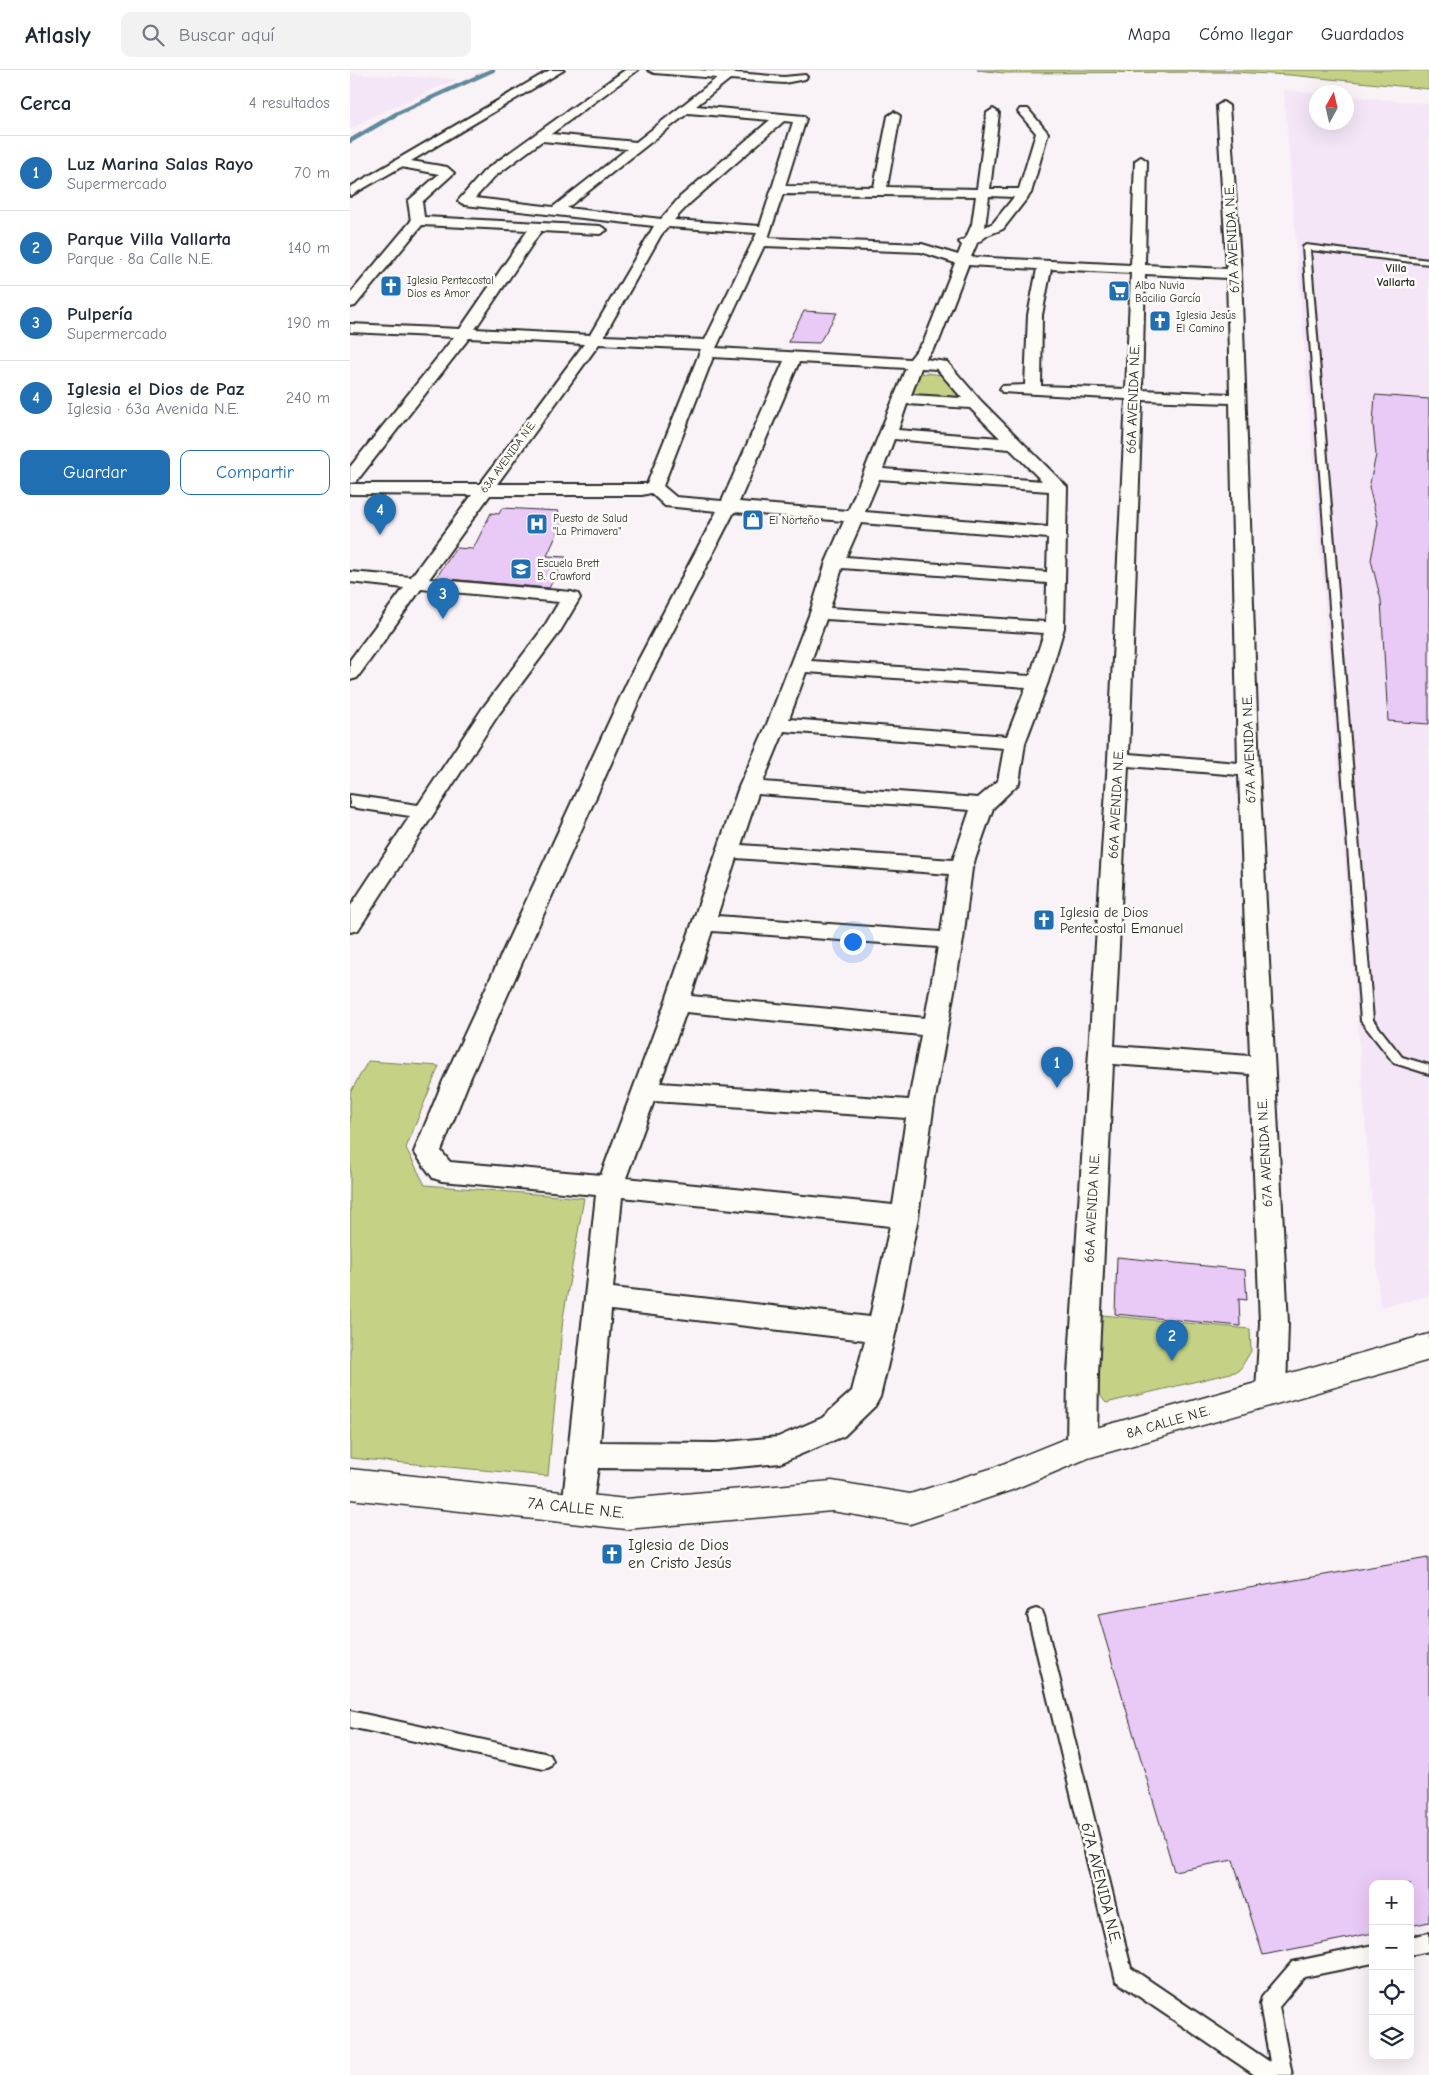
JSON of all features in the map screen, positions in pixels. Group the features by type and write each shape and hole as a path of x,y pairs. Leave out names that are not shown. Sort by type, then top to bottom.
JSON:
{"street":[{"path":"350,192 558,70"},
{"path":"632,70 489,174 465,200 557,210 660,228"},
{"path":"654,70 784,80 801,76"},
{"path":"557,210 687,109 726,76"},
{"name":"67A AVENIDA N.E.","path":"1223,106 1234,274 1249,770 1274,1323 1271,1391"},
{"path":"654,487 709,349 762,236 800,119 687,109"},
{"path":"576,1509 584,1455 610,1186 678,1003 703,923 750,787 799,666 819,613 835,562 873,473 915,363 931,341 969,254 979,224 993,112"},
{"path":"969,254 983,232 998,226 1024,193 1042,133 1024,112"},
{"path":"880,191 894,116"},
{"name":"63A AVENIDA N.E.","path":"350,674 595,339 660,228 685,200 780,118"},
{"path":"539,137 638,146"},
{"name":"66A AVENIDA N.E.","path":"1082,1446 1083,1374 1118,759 1134,395 1141,160"},
{"path":"350,303 418,222 415,201 448,173 442,170 398,163"},
{"path":"777,190 1024,193"},
{"path":"418,222 537,227 660,228 922,248 969,254"},
{"path":"350,478 465,333 537,227"},
{"path":"922,248 956,245 969,254 987,262 1137,271 1234,274"},
{"path":"1033,390 1035,315 1045,266"},
{"path":"350,328 595,339 793,358 942,365"},
{"path":"584,1455 716,1456 780,1450 833,1427 865,1398 882,1330 905,1217 920,1110 951,940 961,868 983,805 1008,783 1015,743 1038,682 1055,628 1058,487 975,404 942,365 931,341"},
{"path":"793,358 728,507 641,674 456,1081 426,1152 442,1171 610,1186 905,1217"},
{"path":"1008,389 1239,399"},
{"path":"900,399 975,404"},
{"path":"887,434 1013,444"},
{"path":"873,473 1058,487"},
{"path":"350,489 642,490 654,487"},
{"path":"654,487 671,502 1056,533"},
{"path":"835,562 1057,578"},
{"path":"350,577 571,598 552,629 489,713 350,925"},
{"path":"819,613 1055,628"},
{"path":"799,666 1038,682"},
{"path":"777,724 1015,743"},
{"path":"1118,759 1249,770"},
{"path":"750,787 983,805"},
{"path":"350,801 424,812"},
{"path":"728,850 961,868"},
{"path":"703,923 951,940"},
{"path":"678,1003 936,1028"},
{"path":"1102,1054 1261,1066"},
{"path":"644,1091 920,1110"},
{"path":"598,1297 882,1330"},
{"name":"8A CALLE N.E.","path":"910,1509 1000,1480 1082,1446 1429,1347"},
{"name":"7A CALLE N.E.","path":"350,1484 626,1514 832,1496 910,1509"}],"lane":[{"path":"1429,262 1306,247 1368,1021 1398,1060 1429,1070"},
{"name":"67A AVENIDA N.E.","path":"1036,1616 1123,1974 1272,2075"},
{"path":"350,1719 544,1761"},
{"path":"1414,1945 1429,1942"},
{"path":"1282,2075 1269,2004 1299,1969 1369,1955"}],"shaded area":[{"path":"350,74 457,79 373,116 350,130"},
{"path":"1284,90 1309,92 1309,130 1354,130 1354,97 1429,104 1429,1296 1380,1307"}],"green space":[{"path":"977,70 1429,70 1429,89 1290,75 1231,72 1004,73"},
{"path":"920,374 943,375 963,399 912,396"},
{"path":"368,1061 439,1066 406,1148 425,1185 584,1198 563,1318 548,1476 350,1458 350,1093"},
{"path":"1102,1315 1250,1329 1251,1351 1239,1371 1106,1403 1095,1389"}],"building":[{"path":"804,311 837,313 819,343 788,342"},
{"path":"1375,395 1429,399 1429,724 1388,721 1381,600 1371,560 1378,523 1369,487 1376,455 1373,424"},
{"path":"502,508 559,511 556,516 565,516 547,556 566,557 549,588 436,578 456,548 473,549 491,513 499,514"},
{"path":"1117,1257 1245,1270 1247,1300 1239,1299 1240,1326 1115,1314"},
{"path":"1429,1557 1429,1922 1414,1925 1414,1880 1369,1880 1369,1934 1263,1955 1233,1860 1174,1871 1098,1614"}],"waterway":[{"path":"350,141 398,113 493,70"}],"place":[{"name":"Iglesia Pentecostal Dios es Amor","path":"391,286"},
{"name":"Alba Nuvia Bacilia García","path":"1119,291"},
{"name":"Iglesia Jesús El Camino","path":"1160,321"},
{"name":"El Norteño","path":"753,520"},
{"name":"Puesto de Salud \"La Primavera\"","path":"537,524"},
{"name":"Iglesia el Dios de Paz","path":"380,535"},
{"name":"Escuela Brett B. Crawford","path":"521,569"},
{"name":"Pulpería","path":"443,619"},
{"name":"Iglesia de Dios Pentecostal Emanuel","path":"1044,920"},
{"name":"Luz Marina Salas Rayo","path":"1057,1088"},
{"name":"Parque Villa Vallarta","path":"1172,1361"},
{"name":"Iglesia de Dios en Cristo Jesús","path":"612,1554"}],"district":[{"name":"Villa Vallarta","path":"1396,275"}]}
